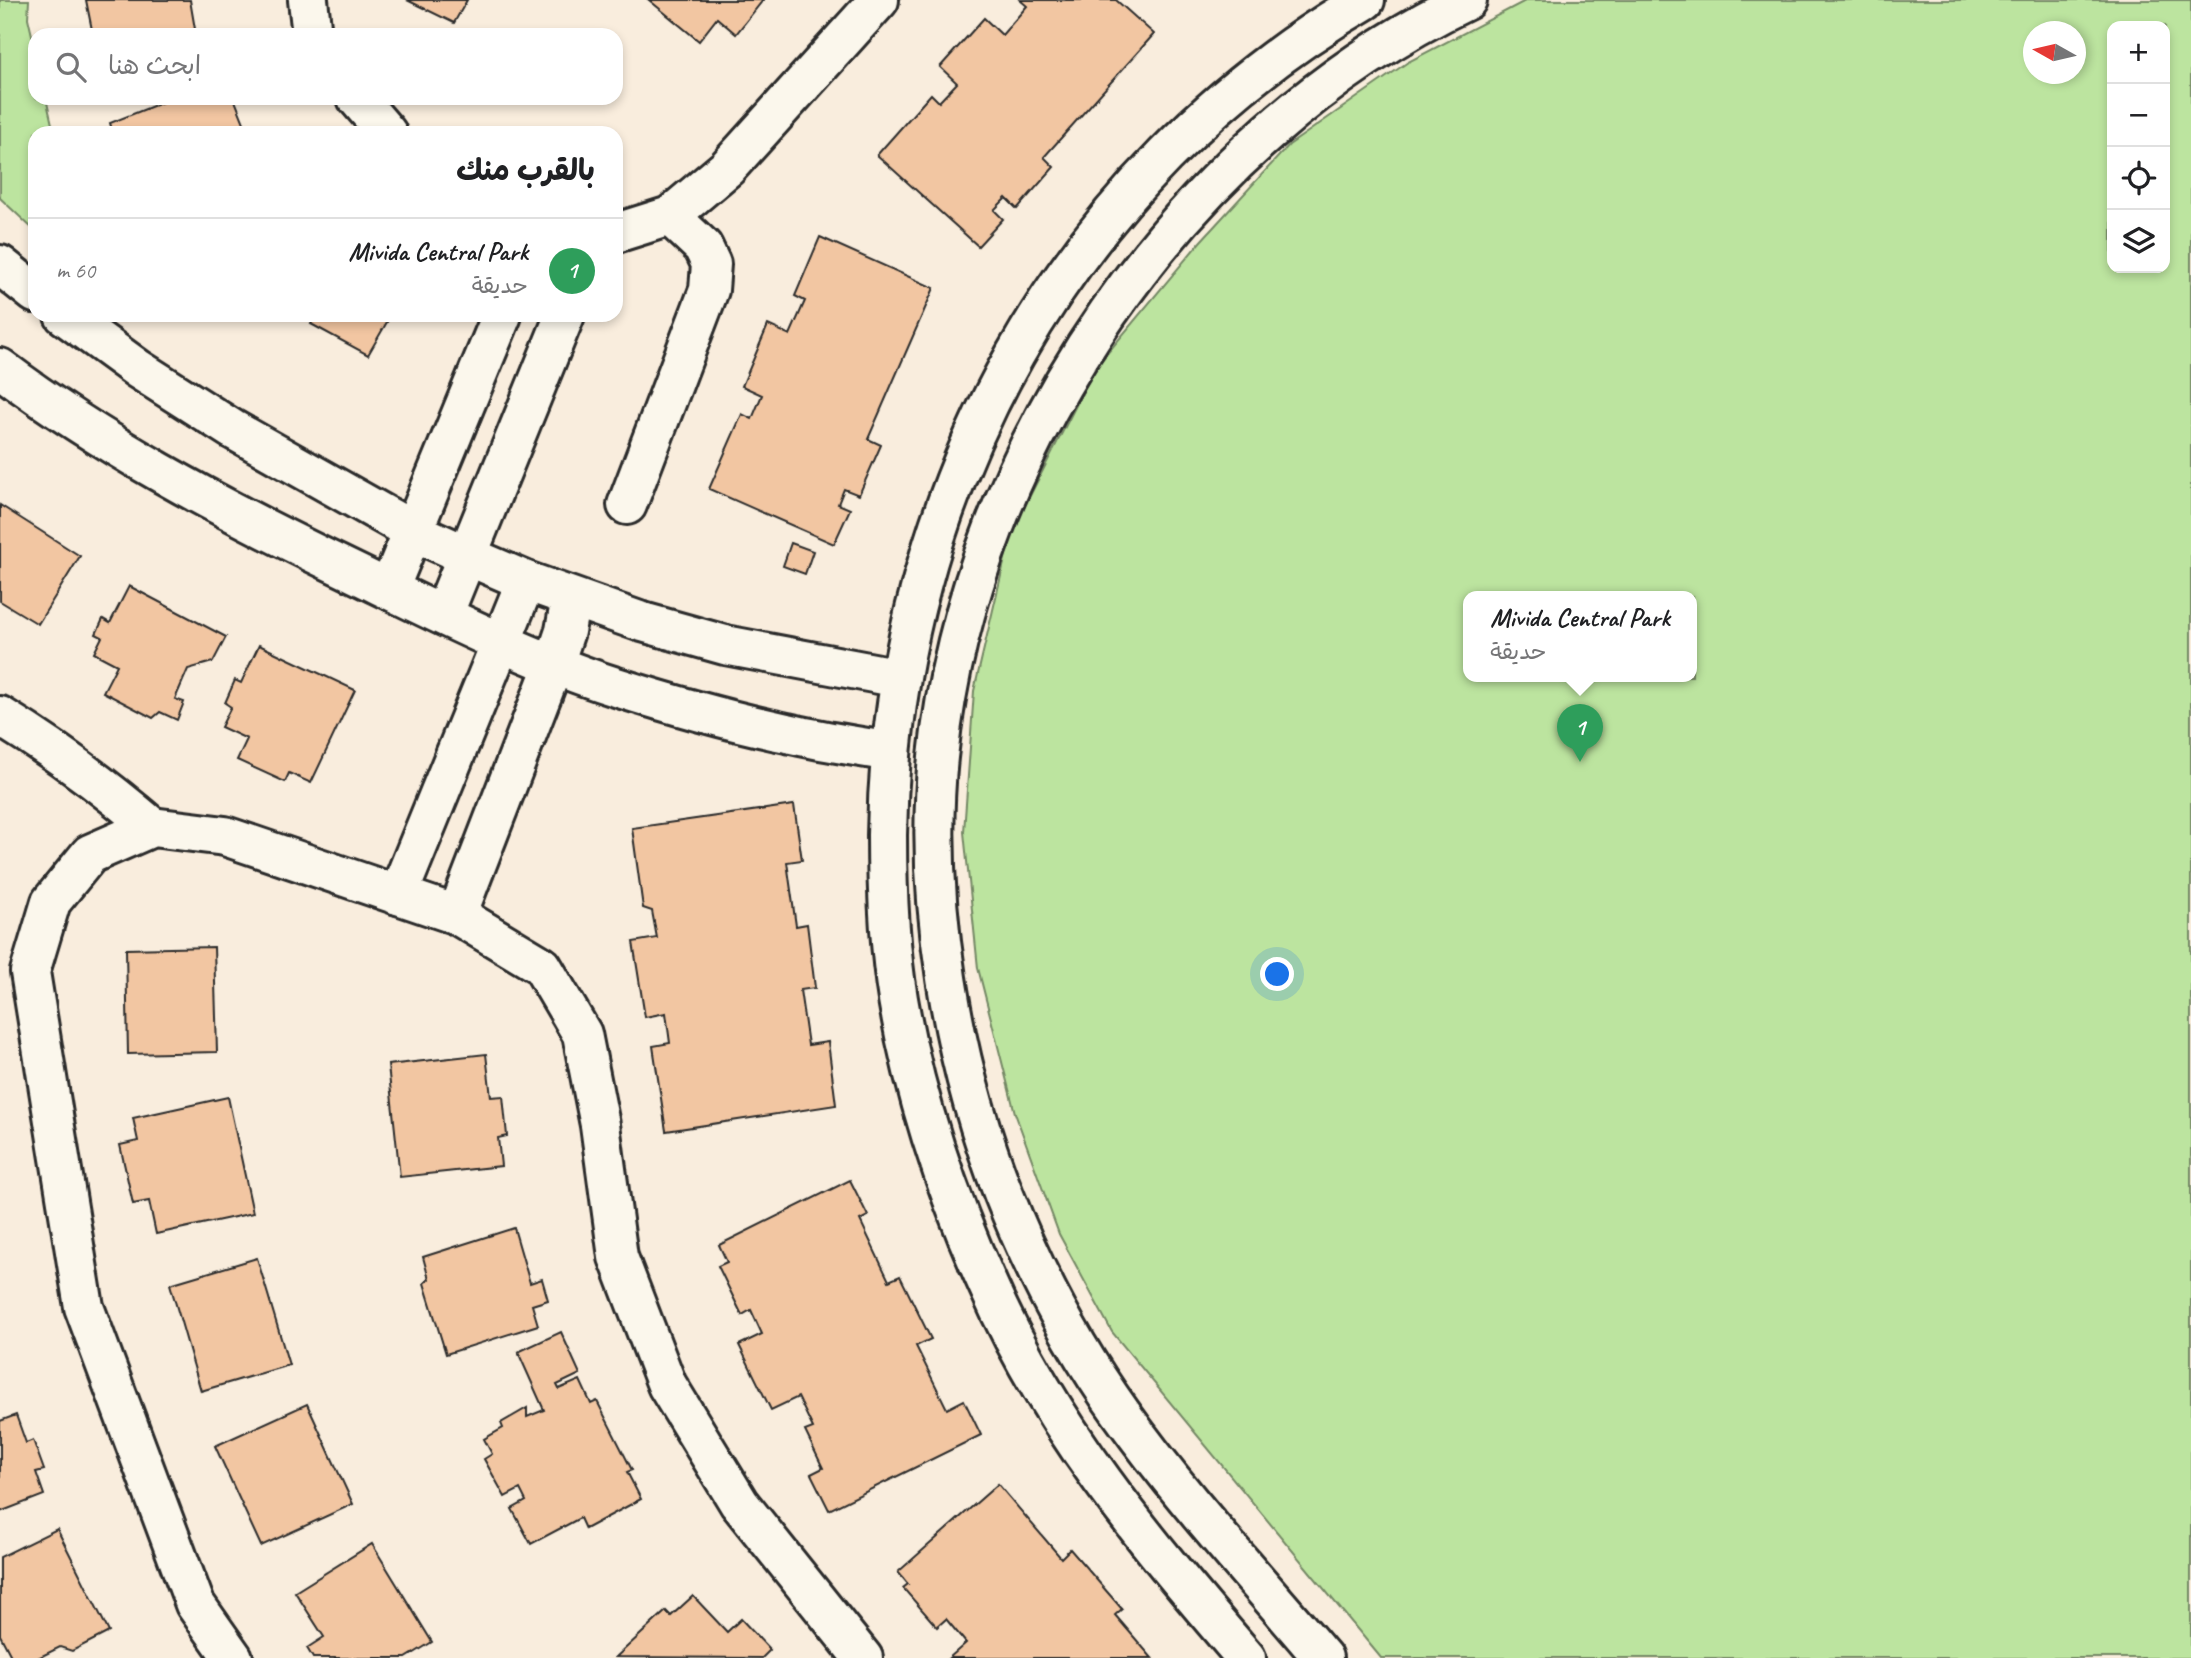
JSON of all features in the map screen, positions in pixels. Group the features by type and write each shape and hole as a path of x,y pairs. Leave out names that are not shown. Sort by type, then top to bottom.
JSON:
{"street":[{"path":"308,0 311,28"},
{"path":"623,231 670,216 727,168 879,0"},
{"path":"1246,1658 1121,1509 1072,1439 1022,1355 989,1290 956,1211 919,1094 898,999 890,931 887,864 891,752 900,678 919,590 940,520 966,452 1009,365 1034,323 1073,263 1167,153 1220,104 1276,58 1365,0"},
{"path":"1323,1658 1168,1476 1120,1411 1076,1343 1038,1272 1005,1198 973,1105 960,1057 947,984 934,840 938,759 948,688 978,567 1008,491 1038,429 1086,346 1134,278 1175,228 1237,162 1295,109 1402,36 1467,0"},
{"path":"362,105 381,126"},
{"path":"627,505 709,290 711,264 703,247 670,216"},
{"path":"0,265 28,287"},
{"path":"74,322 138,369 232,429 413,531 526,581 639,621 725,645 900,678"},
{"path":"389,589 499,322"},
{"path":"443,615 562,322"},
{"path":"0,368 28,389 144,462 265,529 502,642 612,686 703,712 787,733 891,752"},
{"path":"398,895 526,581"},
{"path":"457,915 554,664 565,631 571,598"},
{"path":"0,716 54,750 152,827"},
{"path":"233,1658 195,1604 84,1307 30,972 51,902 90,854 152,827 225,836 457,915 542,966 582,1034 600,1125 618,1257 667,1385 739,1503 863,1658"}],"green space":[{"path":"0,0 29,0 28,105 48,105 52,126 28,126 28,224 0,198"},
{"path":"1527,0 2191,0 2191,1658 1381,1658 1112,1332 1059,1234 1015,1113 978,968 964,832 974,691 1011,533 1095,368 1200,242 1289,145 1408,62"}],"building":[{"path":"86,0 190,0 195,28 92,28"},
{"path":"407,0 467,0 454,23"},
{"path":"649,0 763,0 736,34 717,18 699,41"},
{"path":"1020,0 1116,0 1154,34 1044,157 1054,167 1017,209 1006,198 994,210 1003,219 978,246 877,155 931,94 939,102 957,83 940,67 984,18 1002,35 1027,6"},
{"path":"155,105 237,105 245,126 111,126 110,123"},
{"path":"820,237 934,288 868,439 881,445 859,495 844,489 838,504 850,509 834,544 709,489 742,414 752,419 762,395 742,386 768,325 790,335 805,301 795,296"},
{"path":"312,322 387,322 368,355 311,324"},
{"path":"0,505 80,556 38,624 0,601"},
{"path":"791,543 813,551 805,574 783,566"},
{"path":"129,586 226,637 213,662 188,669 175,699 184,702 177,720 160,712 153,718 103,692 117,665 94,653 102,637 96,634 103,619 110,623"},
{"path":"259,645 355,690 311,783 289,773 285,782 237,760 247,739 221,727 231,707 225,703 235,680 241,683"},
{"path":"794,805 802,860 787,862 796,926 807,924 815,988 800,990 808,1045 828,1042 836,1105 666,1131 653,1046 670,1043 666,1013 645,1017 633,942 657,938 652,911 643,908 632,828"},
{"path":"214,947 217,1052 128,1054 126,949"},
{"path":"486,1054 491,1097 503,1096 507,1136 498,1138 501,1166 400,1177 388,1065"},
{"path":"228,1097 253,1213 156,1234 149,1201 133,1204 120,1145 138,1141 133,1118"},
{"path":"850,1180 868,1216 860,1220 889,1281 900,1276 931,1339 916,1346 947,1409 964,1400 981,1435 829,1510 811,1474 823,1468 805,1431 813,1428 798,1397 771,1410 739,1345 762,1334 751,1310 742,1315 718,1266 727,1262 719,1245"},
{"path":"514,1228 530,1283 542,1279 548,1300 532,1305 538,1325 446,1354 424,1283 429,1279 423,1257"},
{"path":"257,1258 289,1365 201,1391 170,1284"},
{"path":"561,1332 580,1374 557,1385 559,1389 580,1380 591,1404 597,1401 632,1470 627,1472 641,1499 585,1529 580,1518 531,1544 512,1509 526,1501 520,1489 505,1497 484,1459 492,1454 484,1439 503,1428 501,1423 527,1408 527,1417 544,1410 518,1352"},
{"path":"307,1404 353,1504 261,1546 215,1446"},
{"path":"16,1415 26,1443 33,1440 44,1470 36,1472 44,1495 0,1512 0,1421"},
{"path":"998,1484 1061,1558 1070,1549 1122,1609 1115,1615 1152,1658 949,1658 966,1643 946,1619 937,1627 903,1588 908,1584 898,1572"},
{"path":"57,1529 109,1632 72,1651 60,1647 38,1658 12,1658 0,1635 0,1557"},
{"path":"372,1544 432,1642 406,1658 313,1658 307,1648 324,1637 295,1592"},
{"path":"693,1596 727,1632 741,1619 770,1650 762,1658 616,1657 666,1611 671,1616"}],"place":[{"name":"Mivida Central Park","path":"1580,762"}]}
